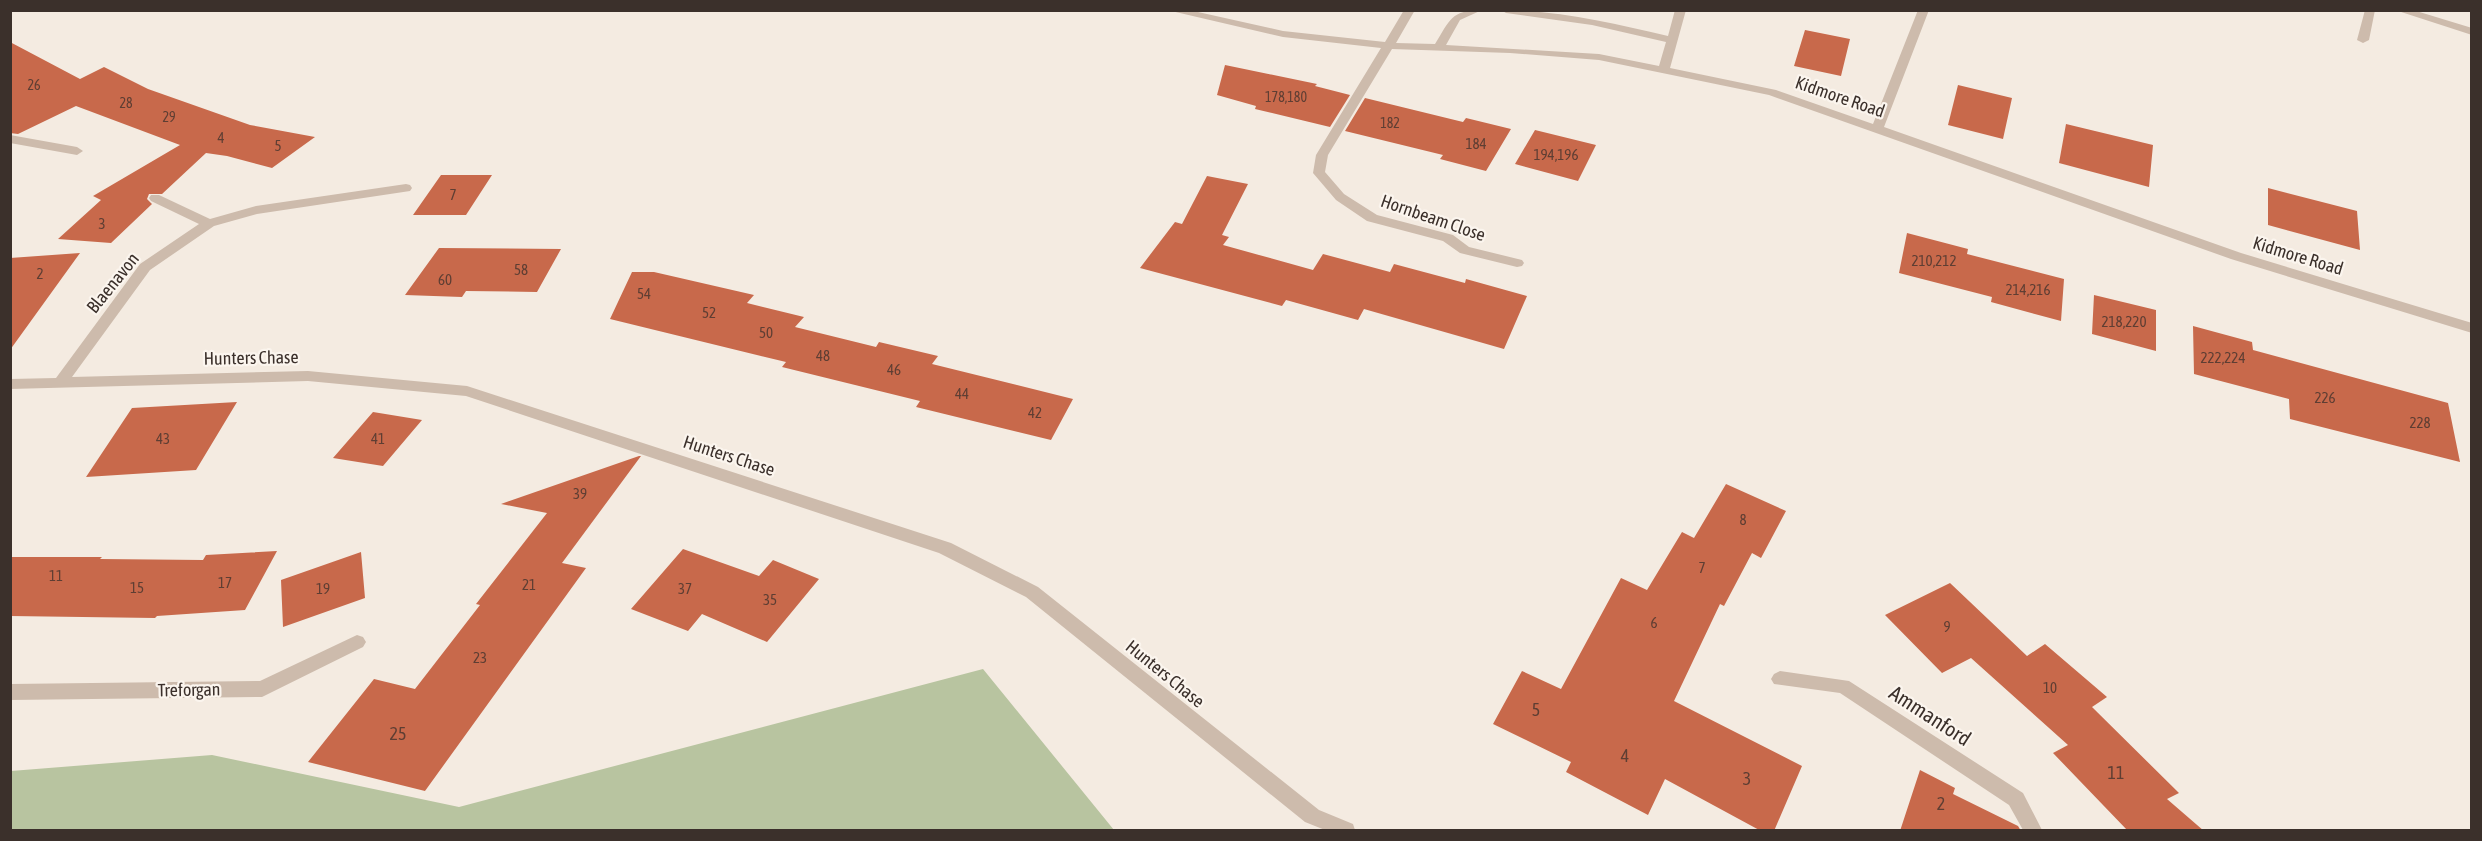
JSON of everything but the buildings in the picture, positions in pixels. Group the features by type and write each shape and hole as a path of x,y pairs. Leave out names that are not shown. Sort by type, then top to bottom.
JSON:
{"street":[{"name":"Kidmore Road","path":"1172,10 1283,33 1389,46 1510,50 1599,57 1664,68 1772,92 2236,256 2472,328"},
{"path":"1389,46 1410,10"},
{"path":"1439,47 1456,18 1477,10"},
{"path":"1506,10 1592,22 1672,40"},
{"path":"1664,68 1681,10"},
{"path":"1878,129 1924,10"},
{"path":"2363,40 2370,10"},
{"path":"2400,10 2472,32"},
{"name":"Hornbeam Close","path":"1389,46 1322,155 1319,173 1340,197 1372,218 1448,238 1465,250 1517,263"},
{"path":"10,139 77,151"},
{"name":"Blaenavon","path":"61,382 145,267 209,223 256,210 406,188"},
{"path":"154,198 209,223"},
{"name":"Hunters Chase","path":"10,384 308,376 467,391 945,548 1032,592 1312,816 1346,831"},
{"name":"Treforgan","path":"10,692 262,689 357,642"},
{"name":"Ammanford","path":"1780,679 1843,686 2016,799 2033,831"}],"green space":[{"path":"983,669 1114,830 11,830 11,771 212,755 459,807"}]}
